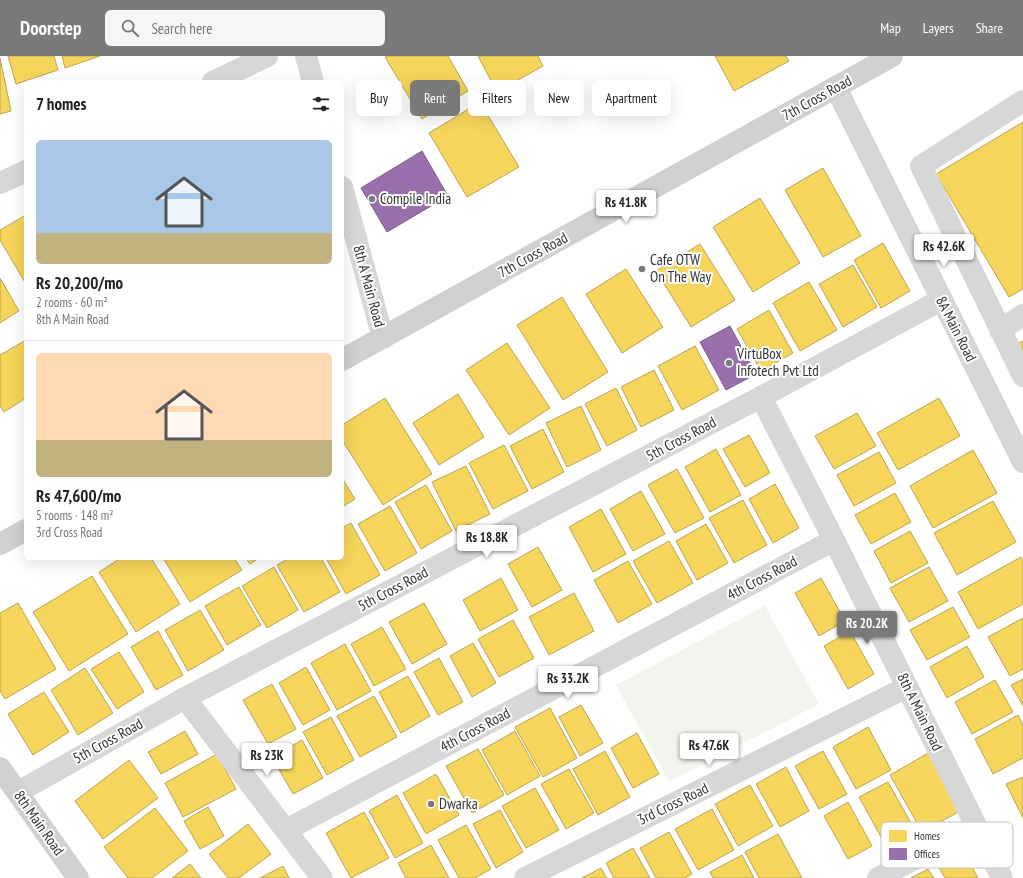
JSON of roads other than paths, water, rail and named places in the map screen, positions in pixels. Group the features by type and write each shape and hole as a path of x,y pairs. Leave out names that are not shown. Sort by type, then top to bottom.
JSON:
{"street":[{"path":"217,80 268,56"},
{"path":"306,56 312,80"},
{"name":"7th Cross Road","path":"344,359 892,56"},
{"name":"8A Main Road","path":"836,88 1023,462"},
{"path":"1023,101 921,166 1023,376"},
{"path":"0,183 24,172"},
{"name":"8th A Main Road","path":"344,194 383,338"},
{"name":"5th Cross Road","path":"18,792 184,698 762,397 942,300"},
{"path":"1000,330 1023,315"},
{"name":"8th A Main Road","path":"762,397 974,822"},
{"path":"0,544 24,531"},
{"name":"4th Cross Road","path":"286,830 834,540"},
{"name":"3rd Cross Road","path":"525,878 907,687"},
{"path":"184,698 322,878"},
{"name":"8th Main Road","path":"0,768 78,878"},
{"path":"878,878 897,868"},
{"name":"8th A Main Road","path":"997,868 1002,878"}],"place":[{"name":"Compile India","path":"372,199"},
{"name":"Cafe OTW On The Way","path":"642,269"},
{"name":"VirtuBox Infotech Pvt Ltd","path":"729,363"},
{"name":"Dwarka","path":"431,804"}]}
